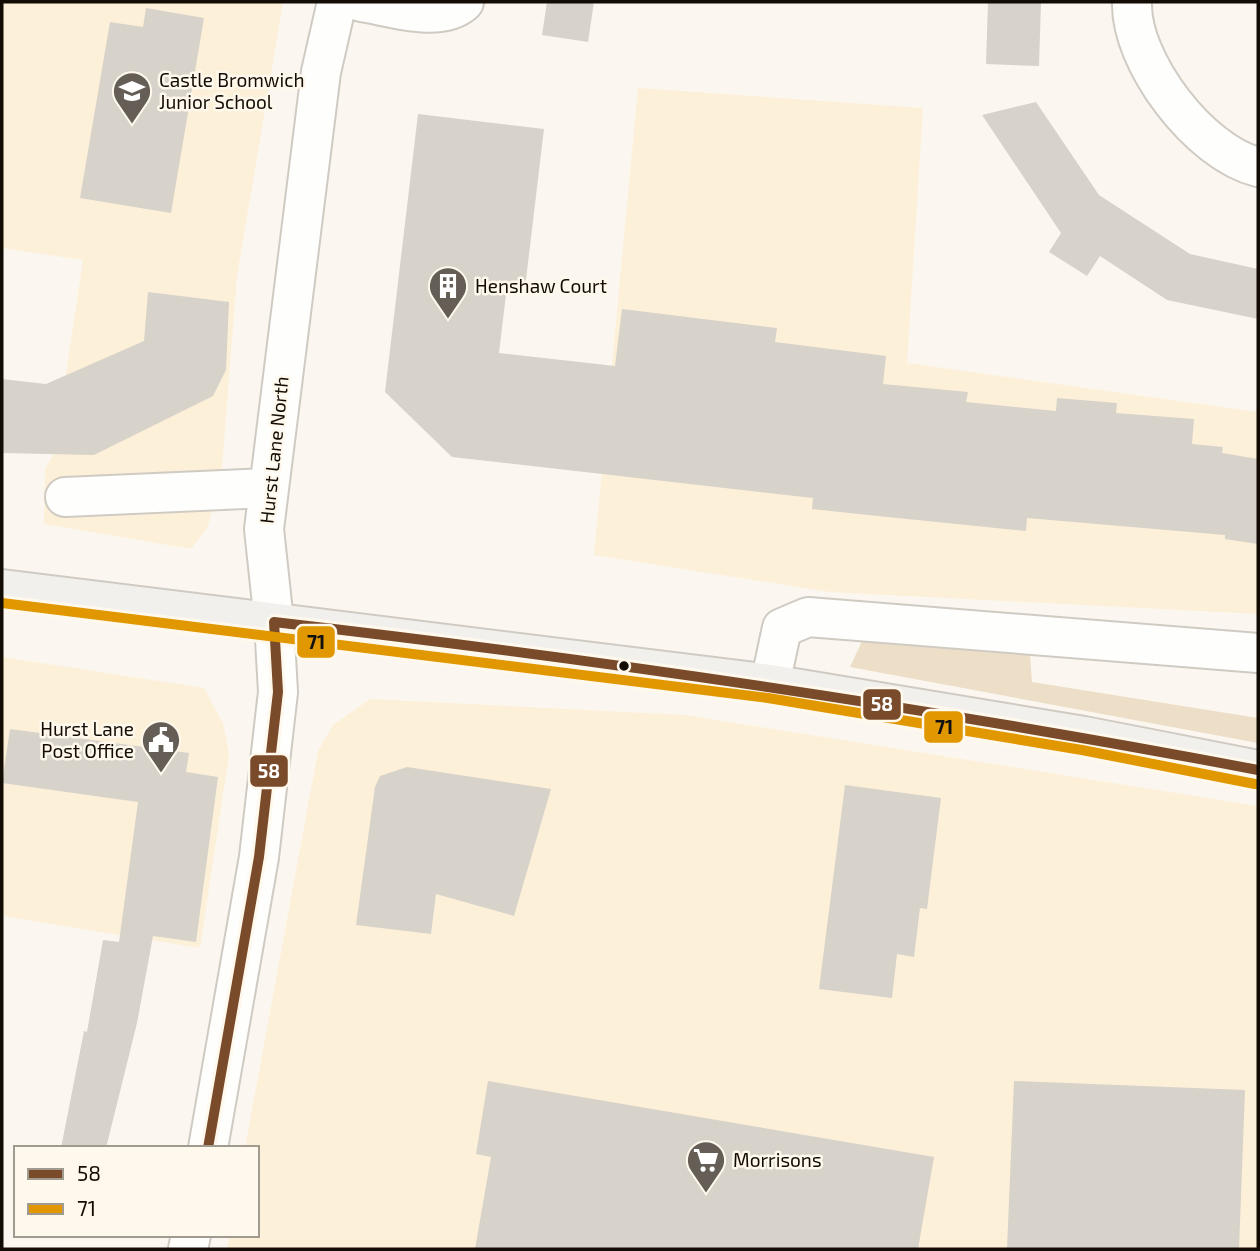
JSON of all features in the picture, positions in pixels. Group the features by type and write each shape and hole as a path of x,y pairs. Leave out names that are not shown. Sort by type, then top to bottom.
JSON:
{"main road":[{"path":"2,589 770,684 1084,736 1258,770"}],"street":[{"name":"Hurst Lane North","path":"208,1146 259,857 278,692 264,529 321,72 337,2"},
{"path":"360,2 425,12 457,8 464,2"},
{"path":"1132,2 1142,50 1158,85 1185,118 1203,133 1249,165 1258,167"},
{"path":"65,497 269,488"},
{"path":"770,684 782,628 808,617 1258,653"}],"shaded area":[{"name":"Castle Bromwich Junior School","path":"2,2 283,2 237,276 222,467 208,526 191,549 44,524 45,469 54,454 83,260 2,248"},
{"path":"638,88 923,108 907,363 1258,412 1258,614 830,592 594,555"},
{"path":"863,639 1030,654 1032,682 1258,718 1258,743 850,667"},
{"path":"2,657 204,688 223,723 229,755 200,948 2,916"},
{"path":"370,699 685,715 1258,806 1258,1249 227,1249 230,1237 259,1237 259,1146 245,1146 318,751 333,725"}],"building":[{"path":"547,2 594,2 588,42 542,35"},
{"path":"988,2 1041,2 1039,66 986,64"},
{"path":"146,8 204,18 171,213 80,198 110,22 143,27"},
{"path":"1036,102 1099,195 1190,254 1258,269 1258,319 1167,300 1100,256 1087,276 1049,252 1061,233 982,115"},
{"path":"418,114 544,129 525,288 507,286 499,353 615,366 622,309 777,328 775,342 886,356 883,384 968,392 966,402 1056,411 1057,398 1117,403 1116,413 1194,419 1192,444 1223,447 1222,453 1258,459 1258,544 1225,539 1225,535 1027,518 1026,531 812,509 813,498 452,457 385,392"},
{"path":"148,292 229,302 226,370 213,396 94,455 2,453 2,379 46,384 144,341"},
{"path":"10,729 189,753 186,772 218,777 196,942 153,936 137,1023 106,1146 61,1146 84,1031 87,1032 103,940 119,942 138,802 2,783"},
{"path":"407,767 551,789 514,916 436,894 431,934 356,925 375,787 380,776"},
{"path":"845,785 941,798 927,909 920,908 914,957 897,954 892,998 819,989"},
{"name":"Morrisons","path":"488,1081 934,1157 918,1249 475,1249 491,1157 476,1154"},
{"path":"1014,1081 1245,1090 1239,1249 1007,1249"}],"transit line":[{"name":"71","path":"2,603 768,698 1082,750 1255,784"},
{"name":"58","path":"208,1146 259,857 278,692 274,622 521,652 768,687 1013,726 1258,770"}],"place":[{"name":"Castle Bromwich Junior School","path":"132,125"},
{"name":"Henshaw Court","path":"448,320"},
{"name":"Hurst Lane Post Office","path":"161,774"},
{"name":"Morrisons","path":"706,1194"}]}
